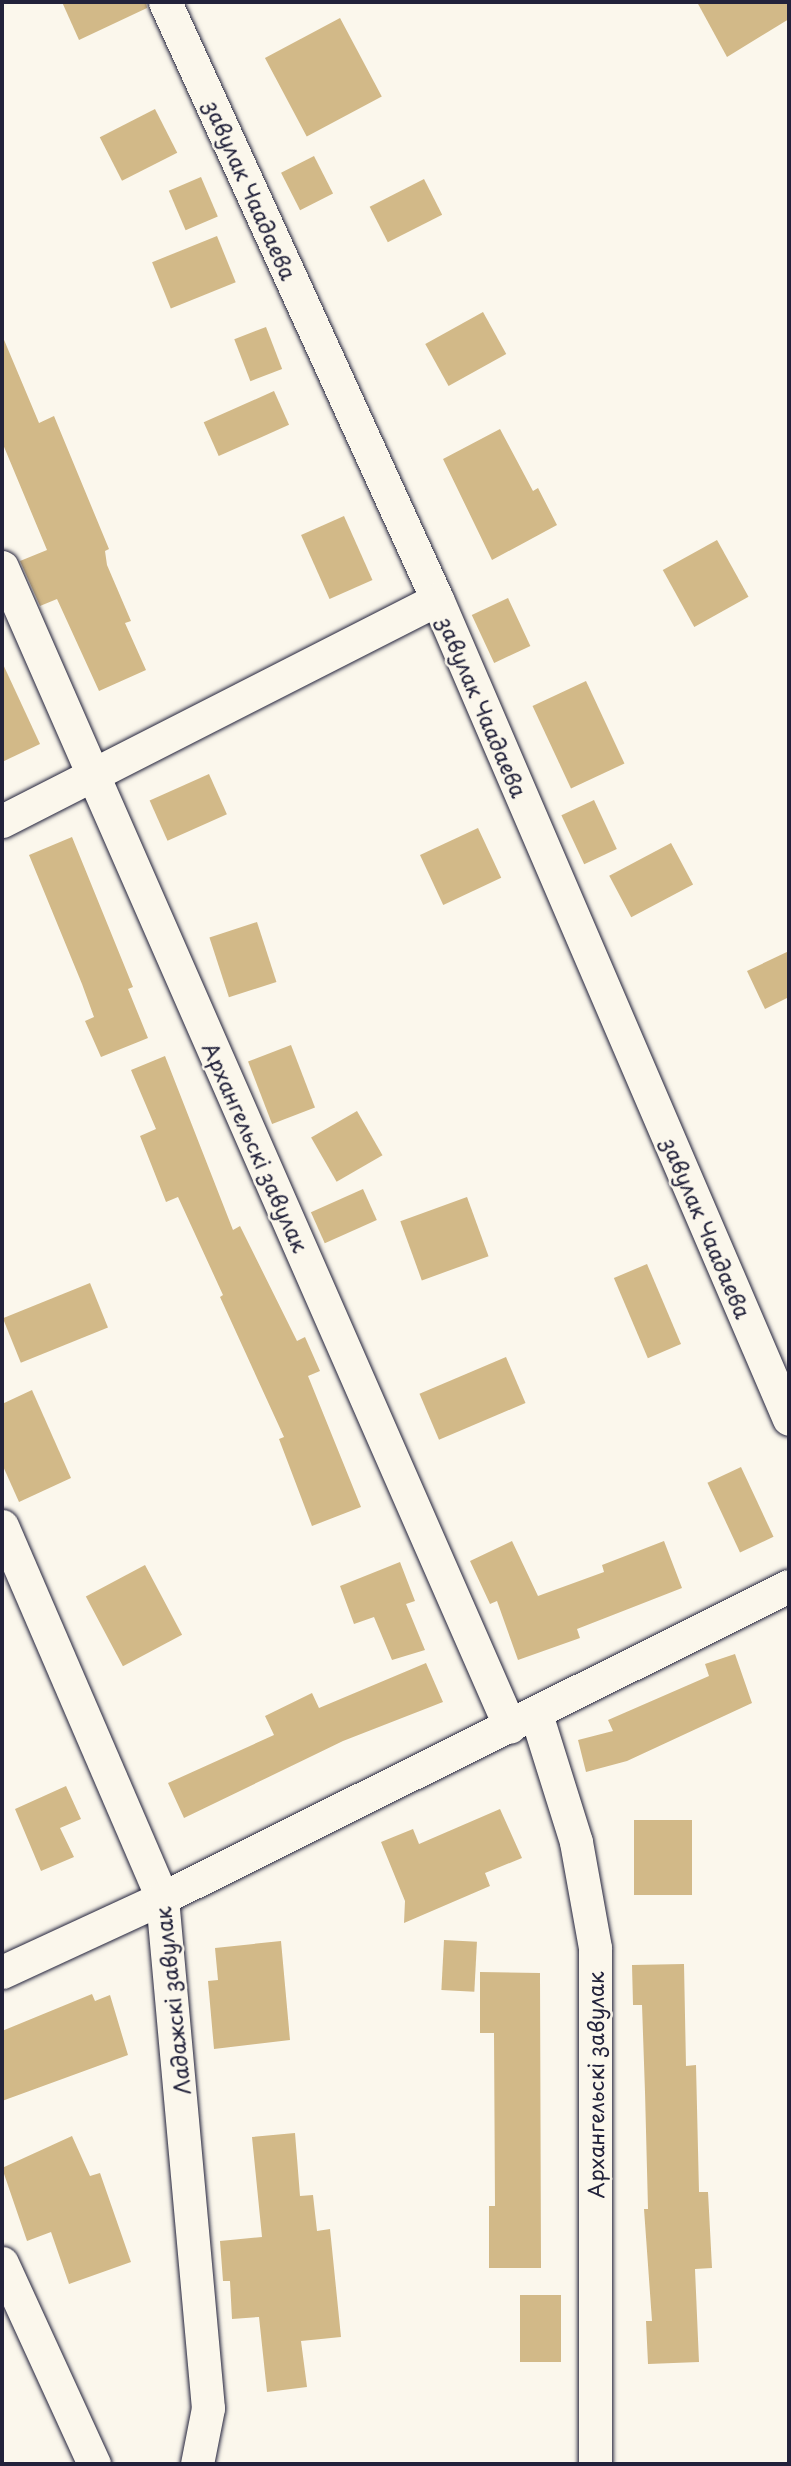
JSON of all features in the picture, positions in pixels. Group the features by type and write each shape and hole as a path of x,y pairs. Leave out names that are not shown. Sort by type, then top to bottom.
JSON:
{"street":[{"name":"завулак Чаадаева","path":"165,2 437,599 789,1419"},
{"name":"Архангельскі завулак","path":"2,567 576,1842 594,1948 595,2464"},
{"path":"2,821 437,599"},
{"name":"Ладажскі завулак","path":"2,1526 162,1898 208,2408 197,2464"},
{"path":"2,1972 162,1898 789,1586"},
{"path":"2,2263 93,2464"}],"building":[{"path":"62,2 146,2 147,8 79,40"},
{"path":"697,2 789,2 789,19 727,57"},
{"path":"340,18 382,97 307,136 265,58"},
{"path":"155,109 177,153 122,181 100,137"},
{"path":"314,156 333,193 300,210 281,173"},
{"path":"201,177 218,217 186,230 169,191"},
{"path":"424,179 442,215 388,242 370,207"},
{"path":"217,236 236,282 171,309 152,262"},
{"path":"483,312 506,354 449,386 425,344"},
{"path":"266,327 282,369 250,381 234,339"},
{"path":"2,335 39,423 54,416 109,549 105,551 107,565 131,621 125,623 146,670 99,691 57,599 40,606 20,561 47,550 2,442"},
{"path":"274,391 289,425 219,456 204,422"},
{"path":"500,429 533,491 538,488 557,525 492,560 443,459"},
{"path":"344,516 372,580 330,599 301,535"},
{"path":"717,540 749,597 694,627 663,570"},
{"path":"508,598 530,646 494,663 472,615"},
{"path":"2,662 40,744 2,762"},
{"path":"586,681 624,763 571,788 533,706"},
{"path":"209,774 227,814 168,841 150,800"},
{"path":"594,800 617,849 584,864 561,815"},
{"path":"478,828 501,878 443,905 420,855"},
{"path":"72,837 133,987 128,989 148,1038 101,1057 85,1021 94,1017 29,855"},
{"path":"671,843 693,884 631,917 609,876"},
{"path":"257,922 276,982 229,997 209,937"},
{"path":"789,951 789,997 765,1009 747,971"},
{"path":"291,1045 315,1108 272,1124 248,1061"},
{"path":"165,1056 233,1230 240,1226 297,1341 305,1337 320,1371 308,1376 361,1507 312,1526 279,1439 284,1437 220,1297 223,1295 178,1197 166,1202 140,1136 156,1129 131,1070"},
{"path":"357,1111 382,1155 337,1182 311,1138"},
{"path":"363,1189 377,1220 325,1243 311,1212"},
{"path":"467,1197 489,1256 422,1280 400,1221"},
{"path":"647,1264 681,1344 648,1358 614,1278"},
{"path":"90,1283 108,1328 21,1363 3,1318"},
{"path":"506,1357 526,1403 439,1440 419,1394"},
{"path":"32,1390 71,1478 19,1502 2,1464 2,1404"},
{"path":"741,1467 774,1537 740,1552 707,1483"},
{"path":"512,1541 538,1596 604,1572 602,1565 664,1541 682,1588 577,1629 580,1638 518,1660 497,1601 490,1604 470,1561"},
{"path":"400,1562 415,1601 406,1604 425,1650 392,1660 374,1617 354,1624 340,1586"},
{"path":"145,1565 182,1635 123,1666 86,1596"},
{"path":"735,1654 752,1703 627,1761 586,1772 578,1740 613,1731 608,1720 709,1676 705,1664"},
{"path":"426,1663 443,1702 343,1741 184,1818 168,1783 274,1735 265,1716 312,1693 319,1708"},
{"path":"66,1786 81,1819 60,1828 74,1857 41,1871 15,1809"},
{"path":"500,1809 522,1858 485,1873 490,1886 404,1923 405,1901 381,1842 413,1829 419,1844"},
{"path":"634,1820 692,1820 692,1895 634,1895"},
{"path":"444,1940 477,1942 474,1992 441,1990"},
{"path":"281,1941 290,2040 214,2049 208,1981 218,1980 215,1948"},
{"path":"684,1964 686,2066 696,2065 699,2192 708,2192 712,2268 695,2269 699,2362 648,2364 646,2321 652,2321 644,2209 648,2209 642,2005 633,2005 632,1965"},
{"path":"480,1972 540,1973 541,2268 489,2268 489,2206 495,2206 494,2033 480,2033"},
{"path":"92,1994 95,2001 110,1995 128,2055 2,2101 2,2031"},
{"path":"295,2133 300,2196 313,2195 317,2231 330,2229 341,2337 301,2341 307,2387 267,2392 259,2317 232,2319 230,2281 223,2281 220,2241 262,2237 252,2137"},
{"path":"72,2136 90,2176 100,2173 131,2262 69,2284 51,2232 27,2241 2,2168"},
{"path":"520,2295 561,2295 561,2362 520,2362"}]}
